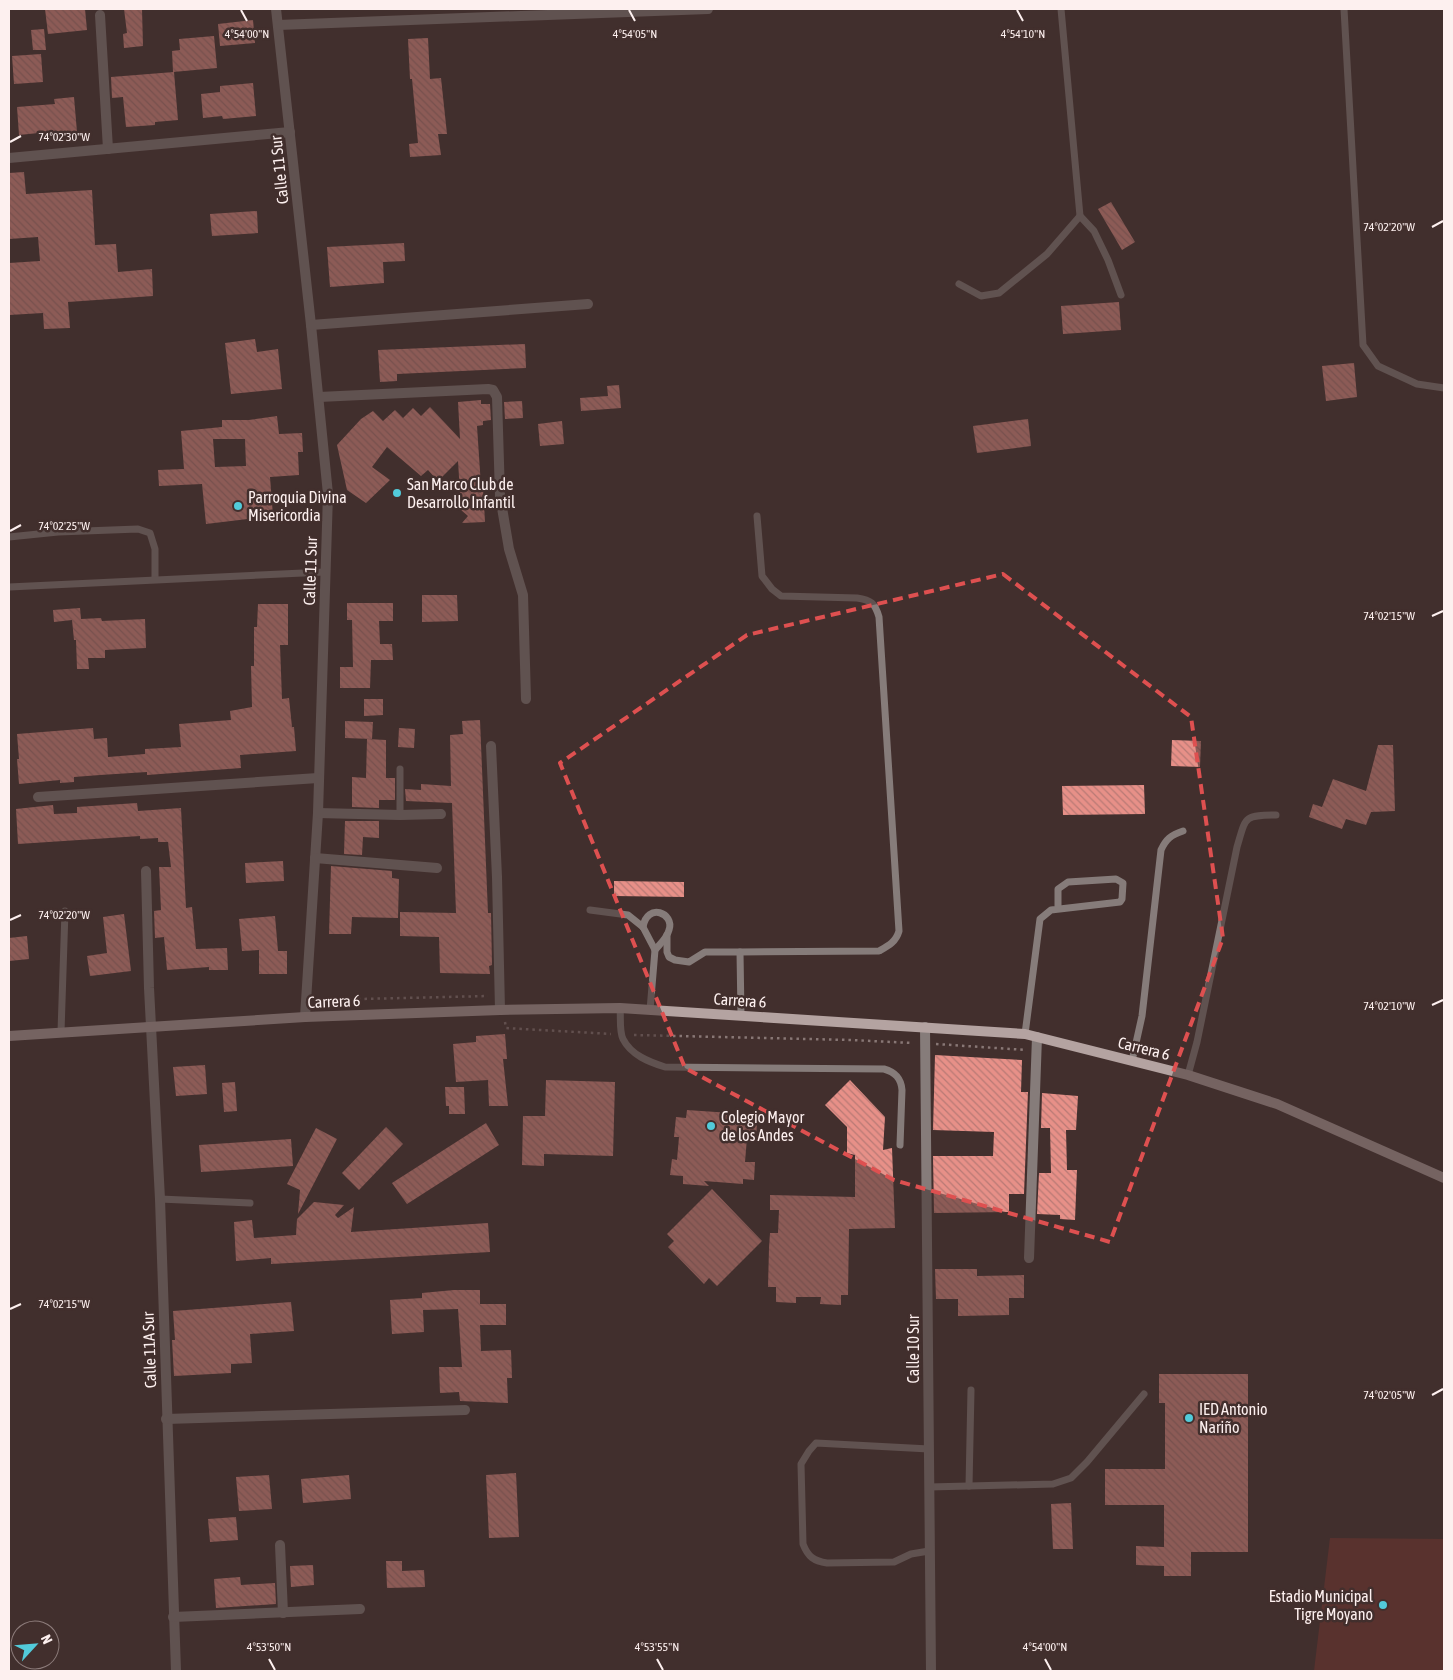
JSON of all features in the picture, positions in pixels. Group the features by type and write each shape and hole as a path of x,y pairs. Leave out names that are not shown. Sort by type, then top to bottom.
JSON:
{"main road":[{"name":"Carrera 6","path":"9,1036 305,1017 620,1008 1025,1034 1188,1075 1277,1104 1444,1178"}],"street":[{"name":"Calle 11 Sur","path":"276,9 328,494 318,813 305,1017"},
{"path":"278,25 708,9"},
{"path":"100,14 108,149"},
{"path":"9,158 290,132"},
{"path":"311,325 588,304"},
{"path":"318,397 493,390 496,397 500,496 509,549 523,595 526,699"},
{"path":"491,746 502,1010"},
{"path":"38,796 318,778"},
{"path":"318,813 441,814"},
{"path":"315,858 437,868"},
{"name":"Calle 11A Sur","path":"146,871 148,988 152,1027 160,1199 176,1671"},
{"name":"Calle 10 Sur","path":"925,1027 930,1671"},
{"path":"1030,1258 1037,1037"},
{"path":"166,1419 465,1410"},
{"path":"280,1545 284,1613"},
{"path":"173,1617 360,1610"}],"lane":[{"path":"1061,9 1080,216 1094,232 1108,260 1121,295"},
{"path":"1344,9 1363,345 1378,366 1417,384 1444,388"},
{"path":"959,284 981,296 999,293 1047,254 1080,216"},
{"path":"643,927 644,920 648,914 662,913 667,917 670,925 667,935 669,957 689,962 705,952 879,950 890,945 899,932 880,626 876,605 869,599 781,596 772,589 762,576 757,516"},
{"path":"9,537 58,532 138,529 150,533 155,549 155,579"},
{"path":"9,587 325,572"},
{"path":"400,769 400,815"},
{"path":"1188,1075 1197,1042 1237,847 1244,822 1254,815 1276,815"},
{"path":"1132,1061 1142,1016 1161,850 1165,841 1172,835 1182,831"},
{"path":"1025,1034 1030,1008 1040,919 1051,910 1120,902 1122,899 1122,883 1116,879 1068,882 1058,889 1058,909"},
{"path":"590,910 628,915 643,927 655,950 650,1010"},
{"path":"61,1032 65,911"},
{"path":"655,950 667,935"},
{"path":"740,952 741,1015"},
{"path":"620,1008 622,1035 632,1050 643,1059 665,1067 884,1069 892,1071 902,1083 900,1145"},
{"path":"160,1199 250,1203"},
{"path":"969,1486 972,1390"},
{"path":"929,1487 1053,1484 1071,1478 1087,1462 1144,1394"},
{"path":"929,1449 816,1443 801,1464 803,1544 807,1555 817,1561 827,1563 894,1562 911,1554 929,1551"}],"path":[{"path":"318,991 318,1000 500,996"},
{"path":"502,1010 506,1028 622,1035 925,1043 1036,1051"}],"highlighted area":[{"path":"1003,574 1191,717 1223,938 1110,1242 894,1180 685,1068 560,763 747,635"}],"shaded area":[{"name":"Estadio Municipal Tigre Moyano","path":"1330,1538 1444,1539 1444,1671 1314,1671"}],"building":[{"path":"45,9 85,9 87,30 48,34"},
{"path":"124,9 142,9 143,46 124,48 123,34 127,33"},
{"path":"253,20 255,43 220,46 218,24"},
{"path":"44,29 46,50 33,50 31,30"},
{"path":"214,36 217,68 173,72 172,51 180,50 179,39"},
{"path":"428,38 430,79 441,78 447,134 438,134 441,155 410,157 409,144 418,143 412,79 410,79 408,39"},
{"path":"41,54 43,82 14,84 12,56"},
{"path":"174,72 178,120 155,122 155,125 126,127 123,97 112,98 111,77"},
{"path":"253,83 256,116 223,119 222,116 203,118 201,94 220,92 220,86"},
{"path":"74,97 77,132 58,134 58,131 19,135 17,107 55,104 54,99"},
{"path":"24,172 26,194 92,190 95,245 116,244 118,272 152,269 153,296 68,302 70,328 44,329 43,313 9,315 9,263 40,261 38,237 9,239 9,173"},
{"path":"1111,202 1135,242 1122,250 1098,209"},
{"path":"257,211 258,233 212,236 210,214"},
{"path":"404,243 405,261 383,262 384,283 330,287 327,247"},
{"path":"1119,302 1121,330 1063,334 1061,306"},
{"path":"255,339 257,352 278,349 282,389 231,394 225,343"},
{"path":"525,344 526,368 397,374 397,381 380,382 378,350"},
{"path":"1354,363 1357,397 1326,401 1322,366"},
{"path":"619,385 621,408 581,411 580,398 608,396 607,386"},
{"path":"481,400 481,404 490,404 491,420 483,421 483,425 477,426 485,522 462,523 468,516 461,510 458,461 438,481 428,470 421,476 387,447 372,467 390,480 366,503 347,490 337,445 361,419 373,411 383,421 395,410 403,418 413,408 421,416 430,407 460,439 458,402"},
{"path":"522,401 523,418 505,419 504,402"},
{"path":"277,416 279,434 302,433 303,452 298,452 299,475 270,477 273,516 206,524 202,484 159,486 158,470 184,469 181,431 222,427 222,420 249,420","holes":["213,439 245,439 246,466 215,467"]},
{"path":"1028,419 1031,446 977,453 973,426"},
{"path":"562,421 564,444 540,446 538,424"},
{"path":"422,595 457,595 458,621 422,622"},
{"path":"347,603 393,603 393,621 379,621 380,644 392,644 393,660 371,660 370,688 340,688 340,667 353,667 352,620 347,620"},
{"path":"258,604 288,604 288,645 280,645 282,699 289,698 296,751 240,755 241,768 147,775 147,772 100,775 74,777 74,782 60,783 60,780 19,784 17,734 93,728 94,739 107,738 108,757 145,754 145,749 181,747 179,724 231,720 230,711 252,707 251,666 254,666 254,627 257,627"},
{"path":"80,608 81,619 101,618 102,621 145,619 146,648 105,650 105,658 88,658 89,669 77,669 76,640 74,640 72,620 54,622 53,610"},
{"path":"364,699 383,699 383,715 364,716"},
{"path":"480,720 488,913 491,913 492,965 489,966 490,974 440,973 439,937 400,936 400,912 456,913 452,803 406,801 405,789 421,790 421,784 451,786 450,735 463,734 462,721"},
{"path":"345,721 373,722 372,739 345,738"},
{"path":"399,728 415,729 414,748 398,747"},
{"path":"367,739 386,740 386,778 395,778 395,800 379,800 379,808 352,807 352,777 366,778"},
{"path":"1172,740 1201,741 1200,767 1171,766"},
{"path":"1378,745 1393,745 1395,811 1371,812 1366,825 1346,819 1342,829 1309,817 1313,804 1322,807 1333,779 1366,791"},
{"path":"1144,785 1145,814 1063,815 1062,786"},
{"path":"137,803 138,811 181,808 186,908 192,907 196,949 227,948 228,970 209,970 209,967 167,970 164,937 155,938 154,911 161,910 159,867 171,867 168,842 158,842 158,838 140,839 140,836 18,844 16,809 53,805 54,814 77,813 77,807"},
{"path":"345,821 379,821 379,838 363,837 362,855 344,854"},
{"path":"283,861 284,881 246,883 245,863"},
{"path":"331,866 392,871 392,878 399,879 398,918 352,917 351,934 329,934"},
{"path":"614,881 684,882 684,897 614,896"},
{"path":"124,914 131,971 90,976 87,956 107,953 103,917"},
{"path":"275,916 278,951 287,951 287,974 259,974 259,950 242,951 239,919"},
{"path":"27,936 29,959 9,961 9,938"},
{"path":"505,1034 507,1059 503,1059 508,1106 489,1106 488,1080 456,1082 453,1044 476,1042 476,1036"},
{"path":"935,1055 1022,1060 1021,1092 1028,1092 1024,1194 1009,1194 1009,1212 934,1213 933,1156 993,1156 994,1132 933,1130"},
{"path":"205,1065 207,1094 176,1096 173,1067"},
{"path":"546,1080 615,1082 613,1156 544,1154 544,1166 522,1165 523,1116 545,1116"},
{"path":"850,1080 885,1117 883,1150 892,1148 895,1228 849,1229 848,1295 841,1295 841,1305 820,1304 821,1297 796,1297 796,1303 776,1302 776,1287 768,1287 769,1248 770,1233 778,1233 779,1210 770,1210 770,1195 855,1197 855,1155 847,1153 847,1127 825,1105"},
{"path":"235,1082 237,1111 224,1112 222,1083"},
{"path":"445,1087 464,1087 465,1114 449,1114 449,1106 446,1106"},
{"path":"1042,1093 1078,1096 1076,1130 1066,1130 1067,1170 1077,1170 1075,1220 1060,1219 1060,1215 1037,1214 1039,1173 1051,1173 1050,1128 1041,1128"},
{"path":"687,1110 745,1114 744,1121 757,1122 756,1139 747,1138 745,1162 755,1162 754,1180 743,1179 743,1184 704,1181 709,1186 683,1184 683,1176 670,1175 672,1159 677,1160 679,1137 674,1137 676,1117 686,1118"},
{"path":"486,1123 499,1145 407,1204 392,1183"},
{"path":"386,1127 403,1144 359,1190 342,1173"},
{"path":"316,1128 337,1139 298,1214 300,1190 287,1184"},
{"path":"291,1139 293,1166 201,1172 199,1145"},
{"path":"712,1189 762,1241 717,1286 709,1278 704,1284 668,1247 674,1241 667,1234"},
{"path":"314,1202 344,1205 335,1215 338,1218 354,1207 351,1232 488,1223 490,1252 271,1264 271,1258 236,1261 234,1222 252,1220 254,1238 296,1235 297,1219"},
{"path":"935,1269 977,1269 977,1276 1024,1275 1024,1298 1009,1298 1009,1315 958,1316 958,1299 936,1299"},
{"path":"480,1290 480,1304 506,1304 506,1325 480,1325 481,1351 511,1350 512,1378 507,1378 508,1403 460,1401 459,1392 440,1393 439,1367 462,1367 458,1309 423,1310 424,1332 392,1334 390,1300 422,1298 422,1293"},
{"path":"291,1302 294,1331 250,1334 252,1363 231,1364 231,1373 174,1376 172,1340 175,1340 173,1311"},
{"path":"1159,1374 1248,1374 1248,1552 1191,1552 1191,1576 1164,1576 1164,1566 1136,1565 1136,1546 1164,1547 1164,1505 1105,1505 1105,1469 1165,1469 1165,1403 1159,1403"},
{"path":"516,1473 519,1537 489,1538 486,1475"},
{"path":"269,1475 272,1509 239,1511 236,1477"},
{"path":"349,1475 351,1499 303,1503 301,1479"},
{"path":"1071,1503 1073,1549 1053,1549 1051,1504"},
{"path":"236,1517 238,1540 210,1542 208,1519"},
{"path":"386,1561 402,1561 402,1571 424,1570 425,1587 387,1588"},
{"path":"313,1565 314,1585 291,1587 290,1566"},
{"path":"240,1577 241,1585 275,1583 276,1604 216,1608 214,1579"}],"place":[{"name":"San Marco Club de Desarrollo Infantil","path":"397,493"},
{"name":"Parroquia Divina Misericordia","path":"238,506"},
{"name":"Colegio Mayor de los Andes","path":"711,1126"},
{"name":"IED Antonio Nariño","path":"1189,1418"},
{"name":"Estadio Municipal Tigre Moyano","path":"1383,1605"}]}
